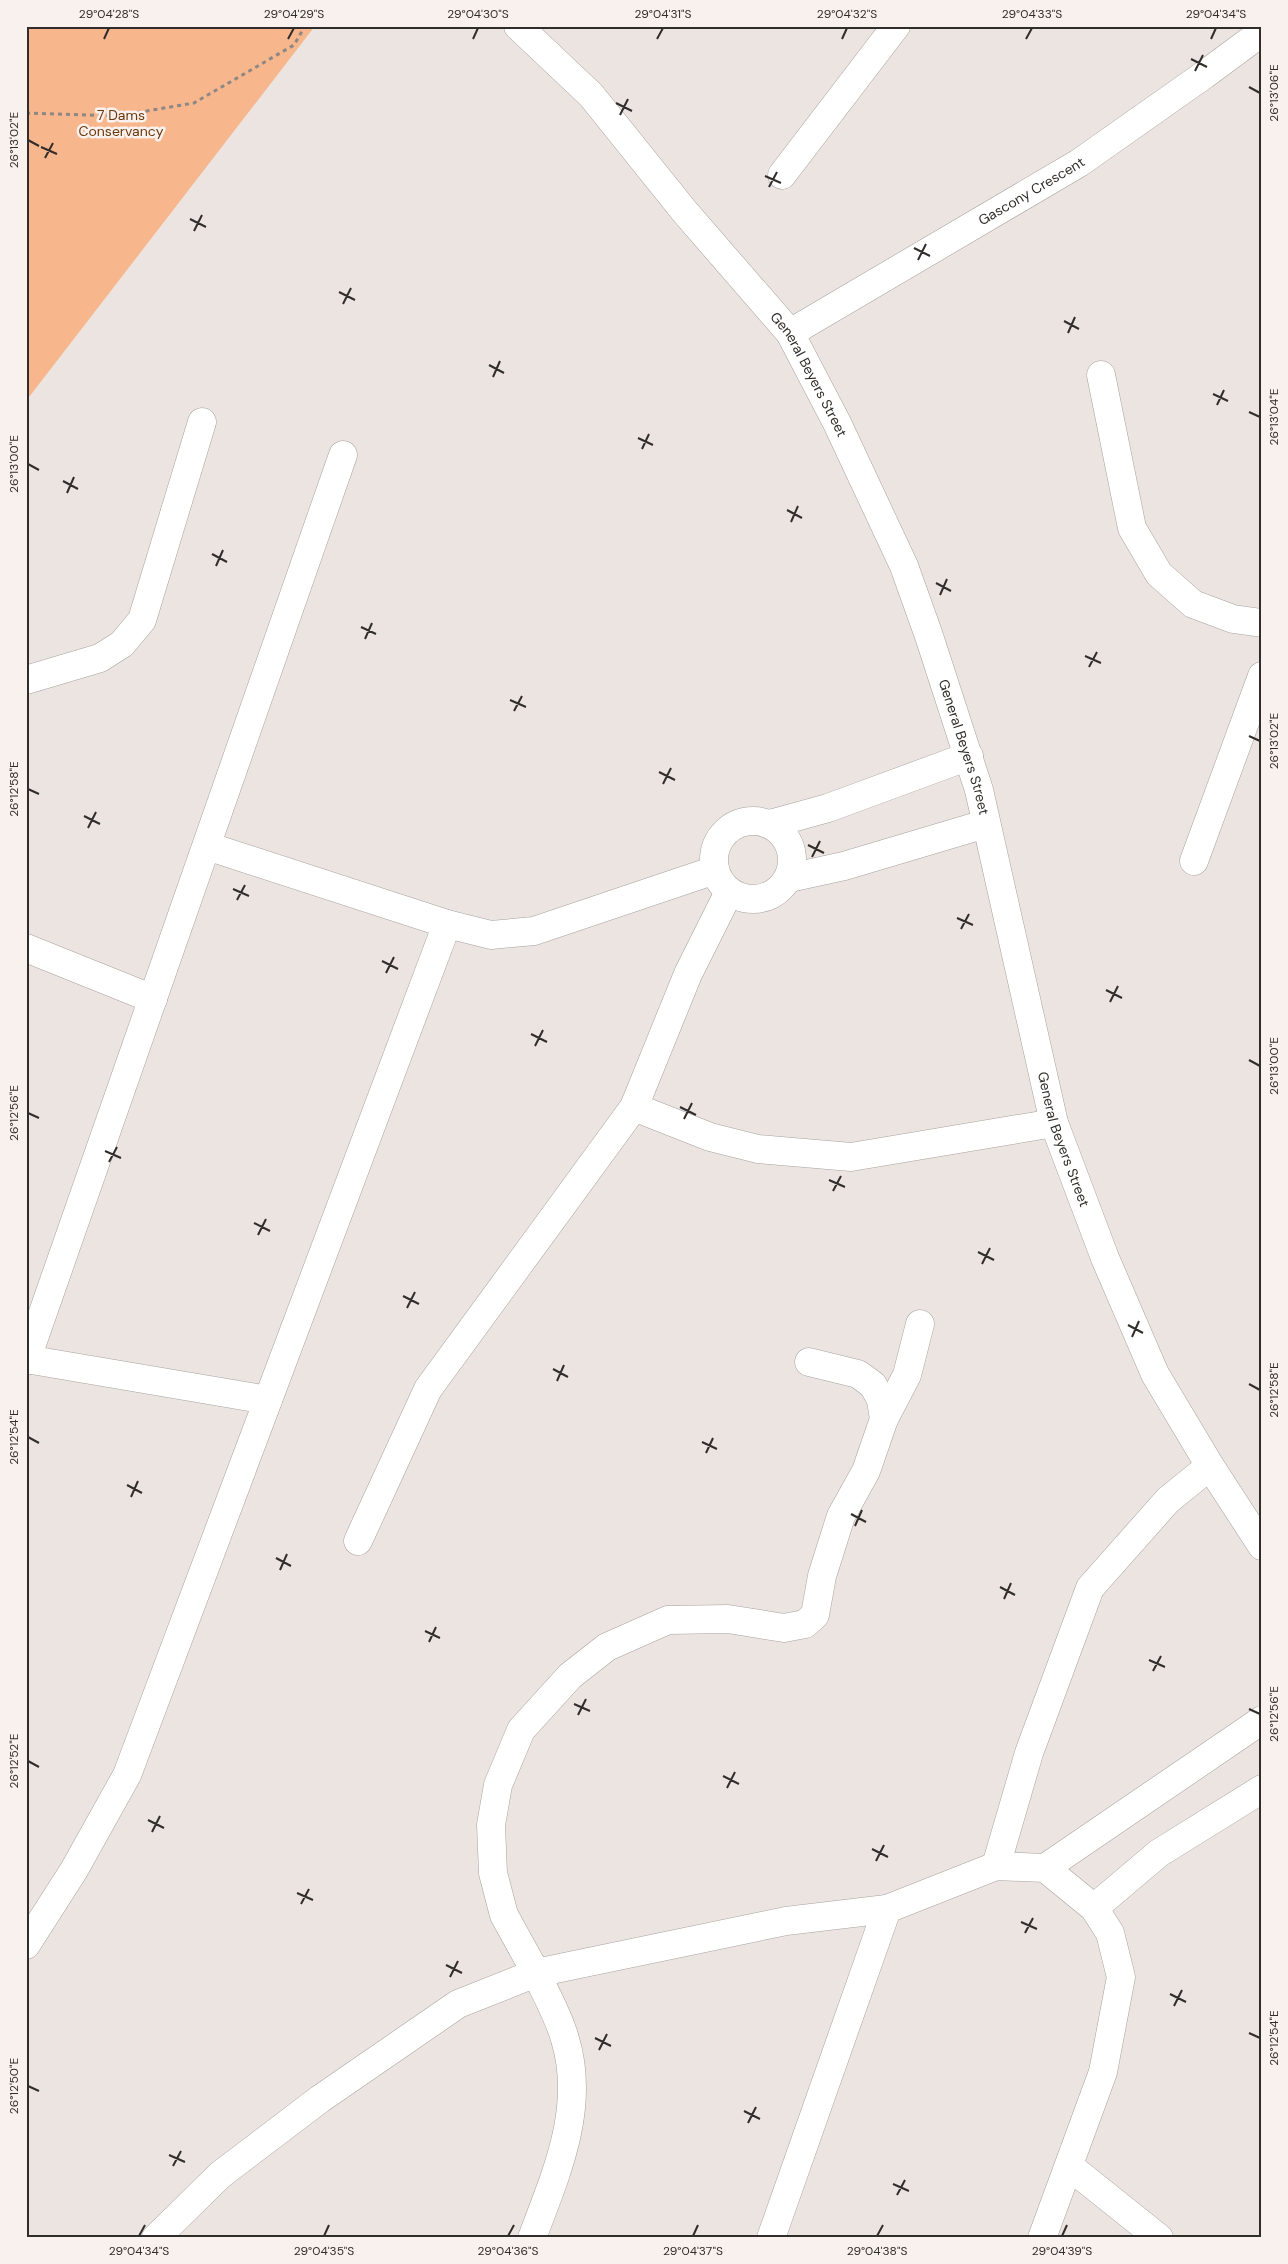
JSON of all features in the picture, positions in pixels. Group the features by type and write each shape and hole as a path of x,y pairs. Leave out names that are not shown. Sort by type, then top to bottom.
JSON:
{"street":[{"name":"General Beyers Street","path":"518,26 591,95 685,212 790,334 837,423 904,566 969,756 1054,1123 1105,1258 1156,1374 1210,1466 1262,1546"},
{"path":"782,175 896,26"},
{"name":"Gascony Crescent","path":"790,334 1079,163 1262,32"},
{"path":"1101,375 1132,528 1158,574 1194,604 1233,619 1262,623"},
{"path":"26,680 100,658 122,644 142,620 202,422"},
{"path":"268,1400 26,1360 343,455"},
{"path":"1194,861 1262,676"},
{"path":"770,824 828,808 969,756"},
{"path":"758,821 770,824 781,831 788,841 792,853 793,866 789,878 781,889 769,897 756,900 742,898 730,892 720,882 714,870 717,845 723,834 733,826 745,822 758,821"},
{"path":"789,878 844,866 985,824"},
{"path":"206,846 447,924 491,935 534,931 714,870"},
{"path":"358,1542 428,1389 634,1107 688,974 730,892"},
{"path":"26,1945 74,1870 127,1776 447,924"},
{"path":"26,948 153,998"},
{"path":"634,1107 710,1137 758,1149 851,1157 1054,1123"},
{"path":"532,2238 564,2155 574,2092 566,2039 536,1973 504,1915 493,1873 491,1825 498,1786 521,1730 570,1676 607,1647 668,1620 728,1619 784,1628 805,1624 815,1614 822,1576 841,1516 866,1471 884,1419 907,1375 920,1324"},
{"path":"809,1362 858,1374 873,1385 881,1400 884,1419"},
{"path":"996,1866 1029,1753 1090,1588 1168,1500 1210,1466"},
{"path":"156,2238 220,2175 328,2094 458,2004 536,1973 786,1921 887,1909 996,1866 1045,1868 1262,1720"},
{"path":"1094,1908 1159,1854 1262,1789"},
{"path":"1042,2238 1104,2072 1120,1977 1110,1933 1094,1908 1045,1868"},
{"path":"771,2238 887,1909"},
{"path":"1069,2166 1159,2238"}],"path":[{"path":"26,113 117,116 194,103 294,45 306,26"}],"green space":[{"name":"7 Dams Conservancy","path":"26,26 315,26 26,401"}]}
